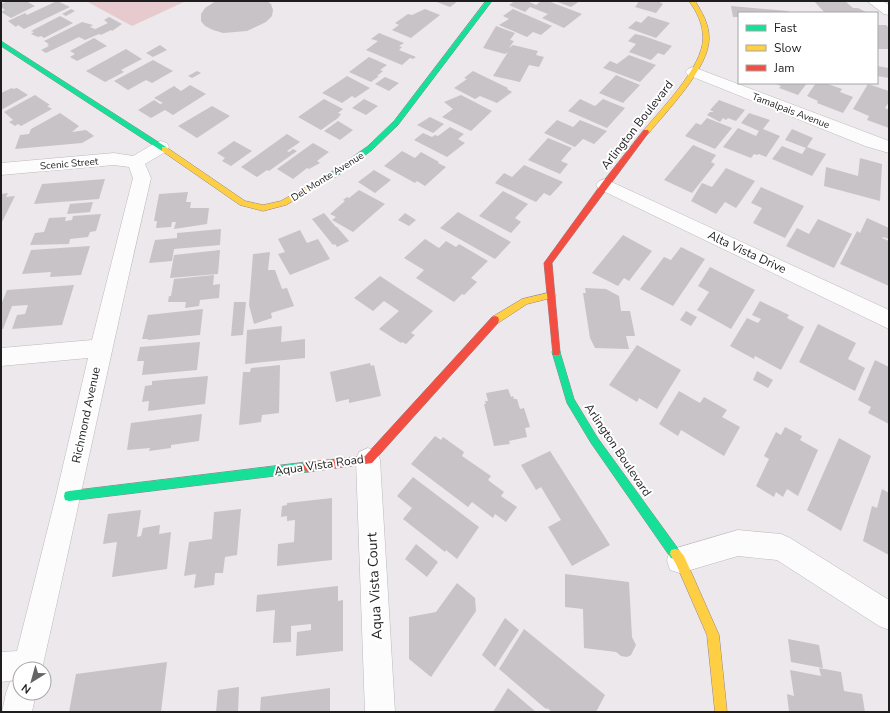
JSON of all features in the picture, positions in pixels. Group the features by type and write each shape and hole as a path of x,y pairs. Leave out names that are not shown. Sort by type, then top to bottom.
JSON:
{"street":[{"name":"Del Monte Avenue","path":"1,43 161,146 243,203 263,208 283,203 331,176 370,148 396,124 489,1"},
{"name":"Arlington Boulevard","path":"692,1 700,12 706,32 704,52 692,72 605,185 548,263 556,353 570,400 594,440 680,560 713,635 721,712"},
{"path":"874,1 889,11"},
{"name":"Tamalpais Avenue","path":"692,72 871,142 889,147"},
{"path":"136,162 161,146"},
{"name":"Scenic Street","path":"1,169 114,159 136,162"},
{"name":"Richmond Avenue","path":"20,661 69,496 101,348 142,178 136,162"},
{"name":"Alta Vista Drive","path":"605,185 889,320"},
{"name":"Aqua Vista Road","path":"69,496 368,460 493,321 525,302 552,296"},
{"path":"1,357 101,348"},
{"name":"Aqua Vista Court","path":"368,460 380,712"},
{"path":"680,560 738,543 781,546 889,616"},
{"path":"16,712 19,701"}],"shaded area":[{"path":"86,1 186,1 132,26"}],"building":[{"path":"8,1 26,1 35,6 11,18 1,12 5,10 1,7 1,4"},
{"path":"57,1 70,7 24,29 18,25 16,27 8,21 25,13 27,15"},
{"path":"216,1 267,1 271,4 273,10 272,16 266,22 247,31 223,33 205,26 201,21 201,14 205,8"},
{"path":"434,1 458,1 450,7"},
{"path":"515,1 527,1 536,5 541,1 548,1 582,14 564,28 542,18 548,14 530,7 525,12 509,5"},
{"path":"555,1 580,1 571,7"},
{"path":"637,1 658,1 663,4 656,13 635,7 638,3"},
{"path":"814,1 845,1 853,8 858,8 866,12 824,12"},
{"path":"731,6 788,12 738,12 738,17 733,17"},
{"path":"71,9 75,11 66,16 62,14"},
{"path":"425,9 440,15 411,38 392,30 399,25 395,23 408,14 412,15"},
{"path":"513,9 552,26 541,35 533,32 527,37 499,25 509,19 503,16"},
{"path":"60,16 73,23 44,38 31,34 34,32 31,31"},
{"path":"648,16 670,23 656,38 628,28 636,21 641,23"},
{"path":"109,17 122,24 112,31 111,30 101,35 99,34 85,40 79,37 46,53 41,50 49,46 47,45 49,44 44,41 82,22 93,25 90,27 95,29 87,33 108,23 104,20"},
{"path":"878,25 886,25 889,28 889,49 878,49"},
{"path":"496,26 515,33 510,40 514,41 509,48 513,45 538,51 536,55 544,57 539,67 529,65 520,82 493,76 508,52 505,54 483,48"},
{"path":"379,33 404,43 399,46 402,47 399,50 416,57 413,59 410,58 402,65 366,50 378,41 371,39"},
{"path":"635,34 672,46 664,55 658,53 651,60 629,52 636,44 628,41"},
{"path":"94,38 107,46 77,61 70,57 75,54 70,51"},
{"path":"160,45 167,50 153,57 146,53"},
{"path":"126,49 142,59 121,70 124,72 105,82 86,71"},
{"path":"629,55 656,65 640,82 603,68 610,61 617,64"},
{"path":"369,57 387,65 380,70 383,71 377,76 379,76 371,82 349,72"},
{"path":"153,60 173,71 152,83 146,80 128,90 114,81"},
{"path":"878,66 889,68 889,78 878,76"},
{"path":"197,71 201,73 192,78 188,76"},
{"path":"473,71 508,88 507,89 512,92 497,103 480,96 475,99 454,88 467,79 464,78"},
{"path":"616,75 640,85 623,103 599,93"},
{"path":"347,76 370,88 355,98 352,96 342,103 322,93"},
{"path":"385,77 399,83 389,91 375,84"},
{"path":"776,84 806,84 798,95 779,88 781,86"},
{"path":"815,84 828,84 842,89 840,92 853,97 843,113 817,103 818,101 807,96"},
{"path":"868,84 889,91 889,102 885,108 889,110 889,128 867,120 869,116 853,109"},
{"path":"190,85 206,94 173,115 165,110 151,118 138,110 154,100 160,104 163,103 154,98 174,86 181,91"},
{"path":"12,88 17,88 28,95 1,110 1,93"},
{"path":"35,95 50,105 47,106 52,109 21,126 18,124 15,126 9,122 13,120 4,112"},
{"path":"461,95 492,111 471,131 442,117 453,109 444,102"},
{"path":"324,99 343,109 338,113 341,114 338,118 321,130 298,117"},
{"path":"364,99 378,106 366,115 352,108"},
{"path":"580,99 595,106 603,99 625,108 607,128 568,111"},
{"path":"719,100 745,110 736,121 728,118 726,120 723,118 720,122 707,115 710,112 714,112 710,110"},
{"path":"212,106 230,116 197,138 178,126"},
{"path":"60,113 79,126 72,132 86,130 94,136 82,143 15,149 20,135 29,134 31,129"},
{"path":"749,113 770,120 763,129 780,136 766,157 759,154 754,154 751,158 723,147 738,128 756,136 759,131 741,123"},
{"path":"430,117 444,124 433,133 417,125"},
{"path":"707,118 732,128 715,149 685,136 696,123 701,125"},
{"path":"557,120 573,127 580,120 607,131 594,144 583,139 575,147 544,133"},
{"path":"338,121 353,130 340,140 324,131"},
{"path":"450,127 464,134 458,139 465,143 447,157 414,140 423,133 432,137 435,135 438,136"},
{"path":"792,129 813,138 807,147 826,154 812,176 772,159 782,146 802,154 806,148 785,140"},
{"path":"287,134 300,142 287,151 289,152 293,149 297,151 269,171 267,170 257,177 241,167"},
{"path":"548,138 572,148 561,161 568,164 560,174 528,160"},
{"path":"234,141 252,151 231,166 222,161 225,158 217,153"},
{"path":"313,143 329,152 317,161 320,163 309,169 307,168 293,179 277,169"},
{"path":"693,145 716,155 711,162 715,164 692,193 664,180"},
{"path":"402,151 415,158 421,152 446,167 425,186 417,181 415,183 384,166"},
{"path":"860,158 882,164 880,201 824,186 826,167 858,176"},
{"path":"524,165 563,182 550,196 544,193 536,202 495,183 504,173 512,177"},
{"path":"726,168 755,181 736,208 725,202 716,214 691,201 702,183 712,187"},
{"path":"374,170 391,180 375,193 358,182"},
{"path":"105,179 99,199 34,204 42,184"},
{"path":"761,187 804,206 785,238 753,223 762,208 751,203"},
{"path":"359,190 385,204 353,232 332,220 336,217 330,214 345,201 343,200 347,197 349,198"},
{"path":"503,191 528,204 515,218 521,222 511,233 479,216"},
{"path":"188,192 186,202 191,202 190,208 209,208 207,224 174,229 176,222 172,222 171,227 156,228 157,221 154,221 159,194"},
{"path":"8,193 6,197 15,196 1,224 1,194"},
{"path":"93,202 90,212 67,214 70,204"},
{"path":"458,212 511,242 495,259 440,228"},
{"path":"324,213 349,241 337,247 335,244 333,245 312,219"},
{"path":"405,213 416,220 409,226 398,220"},
{"path":"101,214 96,231 90,232 88,237 70,239 69,244 30,245 35,233 44,232 49,218 66,217 65,221 72,220 73,216"},
{"path":"867,218 889,228 889,239 882,238 889,241 889,286 840,264 857,231 860,233"},
{"path":"818,219 852,234 834,268 786,246 797,228 809,234"},
{"path":"221,229 220,245 174,249 172,261 149,263 155,240 177,238 177,233"},
{"path":"300,230 307,243 318,239 330,259 290,275 278,254 285,252 278,239"},
{"path":"623,235 652,251 629,281 624,278 618,286 592,273"},
{"path":"425,239 439,248 446,241 456,247 459,244 488,261 471,278 477,282 464,295 462,294 454,302 416,278 424,270 404,258"},
{"path":"90,246 81,275 50,277 51,272 22,274 31,250"},
{"path":"681,247 705,259 673,306 640,289 664,257 671,260"},
{"path":"220,250 218,274 170,278 174,255"},
{"path":"270,252 268,270 275,270 282,289 287,288 294,306 271,313 272,318 254,324 249,305 253,254"},
{"path":"710,267 755,290 731,329 697,310 709,292 698,286"},
{"path":"214,275 213,285 220,284 219,298 200,300 199,306 185,308 186,302 168,302 169,296 171,296 174,279"},
{"path":"380,276 433,311 411,333 415,335 406,344 401,343 379,329 399,311 384,301 373,311 354,298"},
{"path":"74,285 62,325 12,329 17,315 25,314 28,305 12,306 3,329 1,329 1,305 7,290"},
{"path":"585,288 606,289 619,296 621,311 630,311 635,336 626,336 629,349 595,348 590,338 583,293 586,293"},
{"path":"760,301 789,315 787,318 804,327 781,370 755,356 754,359 730,346 747,318 758,323 761,319 752,315"},
{"path":"234,302 246,302 243,335 231,336"},
{"path":"203,309 200,335 148,340 142,339 148,315"},
{"path":"686,311 697,317 691,326 680,320"},
{"path":"818,324 856,343 848,359 865,368 855,391 799,362"},
{"path":"282,326 281,342 305,339 305,358 245,364 247,330"},
{"path":"200,342 197,370 142,375 144,361 137,361 140,347"},
{"path":"637,345 681,370 657,409 639,398 637,402 609,385"},
{"path":"875,360 889,367 889,424 868,413 871,407 858,400"},
{"path":"370,363 371,366 374,365 381,396 349,403 349,399 336,402 330,372"},
{"path":"280,365 279,413 262,415 261,422 239,425 243,372 250,372 251,368"},
{"path":"757,371 773,380 768,388 753,380"},
{"path":"208,376 205,404 148,411 149,401 142,402 145,386 152,385 152,381"},
{"path":"508,389 511,397 513,396 514,399 517,399 520,409 524,408 530,427 525,428 527,437 509,441 510,444 494,446 484,404 486,404 485,401 488,401 486,393"},
{"path":"679,391 700,403 704,397 727,410 722,417 740,427 724,456 681,430 678,436 659,424"},
{"path":"202,414 199,441 171,445 171,448 149,451 150,448 127,450 131,423"},
{"path":"785,427 802,436 800,440 818,450 798,496 787,489 783,497 776,492 774,497 756,486 769,459 764,456 776,432 781,435"},
{"path":"435,436 441,440 443,437 464,452 462,456 491,476 488,480 504,492 501,496 517,507 506,522 495,514 493,518 472,502 468,507 411,464"},
{"path":"839,438 871,456 841,531 807,510"},
{"path":"550,451 610,545 572,566 548,527 561,520 541,487 536,490 521,465"},
{"path":"413,477 479,527 457,559 446,550 445,552 403,519 412,508 397,496"},
{"path":"882,489 889,493 889,555 863,541 872,506 877,508"},
{"path":"332,498 332,560 277,566 278,544 294,542 295,520 287,521 287,516 281,517 282,506 287,505 287,503"},
{"path":"241,509 237,555 225,557 223,573 215,573 214,585 194,588 196,574 184,576 189,542 212,539 214,512"},
{"path":"141,510 137,537 141,536 143,528 160,525 159,534 171,532 167,569 112,577 117,542 103,544 108,514"},
{"path":"416,544 438,562 427,577 405,559"},
{"path":"565,574 629,582 632,637 636,645 631,655 627,657 621,656 616,652 584,648 583,609 565,607"},
{"path":"457,583 475,598 476,611 431,677 409,659 409,617 436,612"},
{"path":"338,586 338,601 343,600 343,651 296,656 297,632 311,630 311,624 291,626 291,642 273,643 275,610 256,612 257,595"},
{"path":"505,618 519,630 495,667 482,655"},
{"path":"524,629 605,695 596,712 552,712 547,708 546,709 499,669"},
{"path":"788,639 819,645 823,668 791,662"},
{"path":"167,662 161,712 69,712 76,674"},
{"path":"819,668 841,672 844,691 862,694 865,712 789,712 787,694 794,696 790,670 821,676"},
{"path":"239,687 238,712 216,712 218,690"},
{"path":"330,688 330,712 260,712 261,697"},
{"path":"508,688 536,712 493,712"}],"traffic: fast":[{"path":"333,175 370,148 396,123 489,1"},
{"path":"1,43 164,149"},
{"path":"556,352 570,400 594,440 675,554"},
{"path":"69,496 308,467"}],"traffic: slow":[{"path":"646,132 681,90 698,65 703,54 706,44 705,27 701,16 692,1"},
{"path":"164,149 243,203 263,208 283,203 333,175"},
{"path":"495,320 525,301 552,295"},
{"path":"675,554 680,560 713,635 721,712"}],"traffic: jam":[{"path":"556,352 548,263 646,132"},
{"path":"308,467 368,460 495,320"}]}
